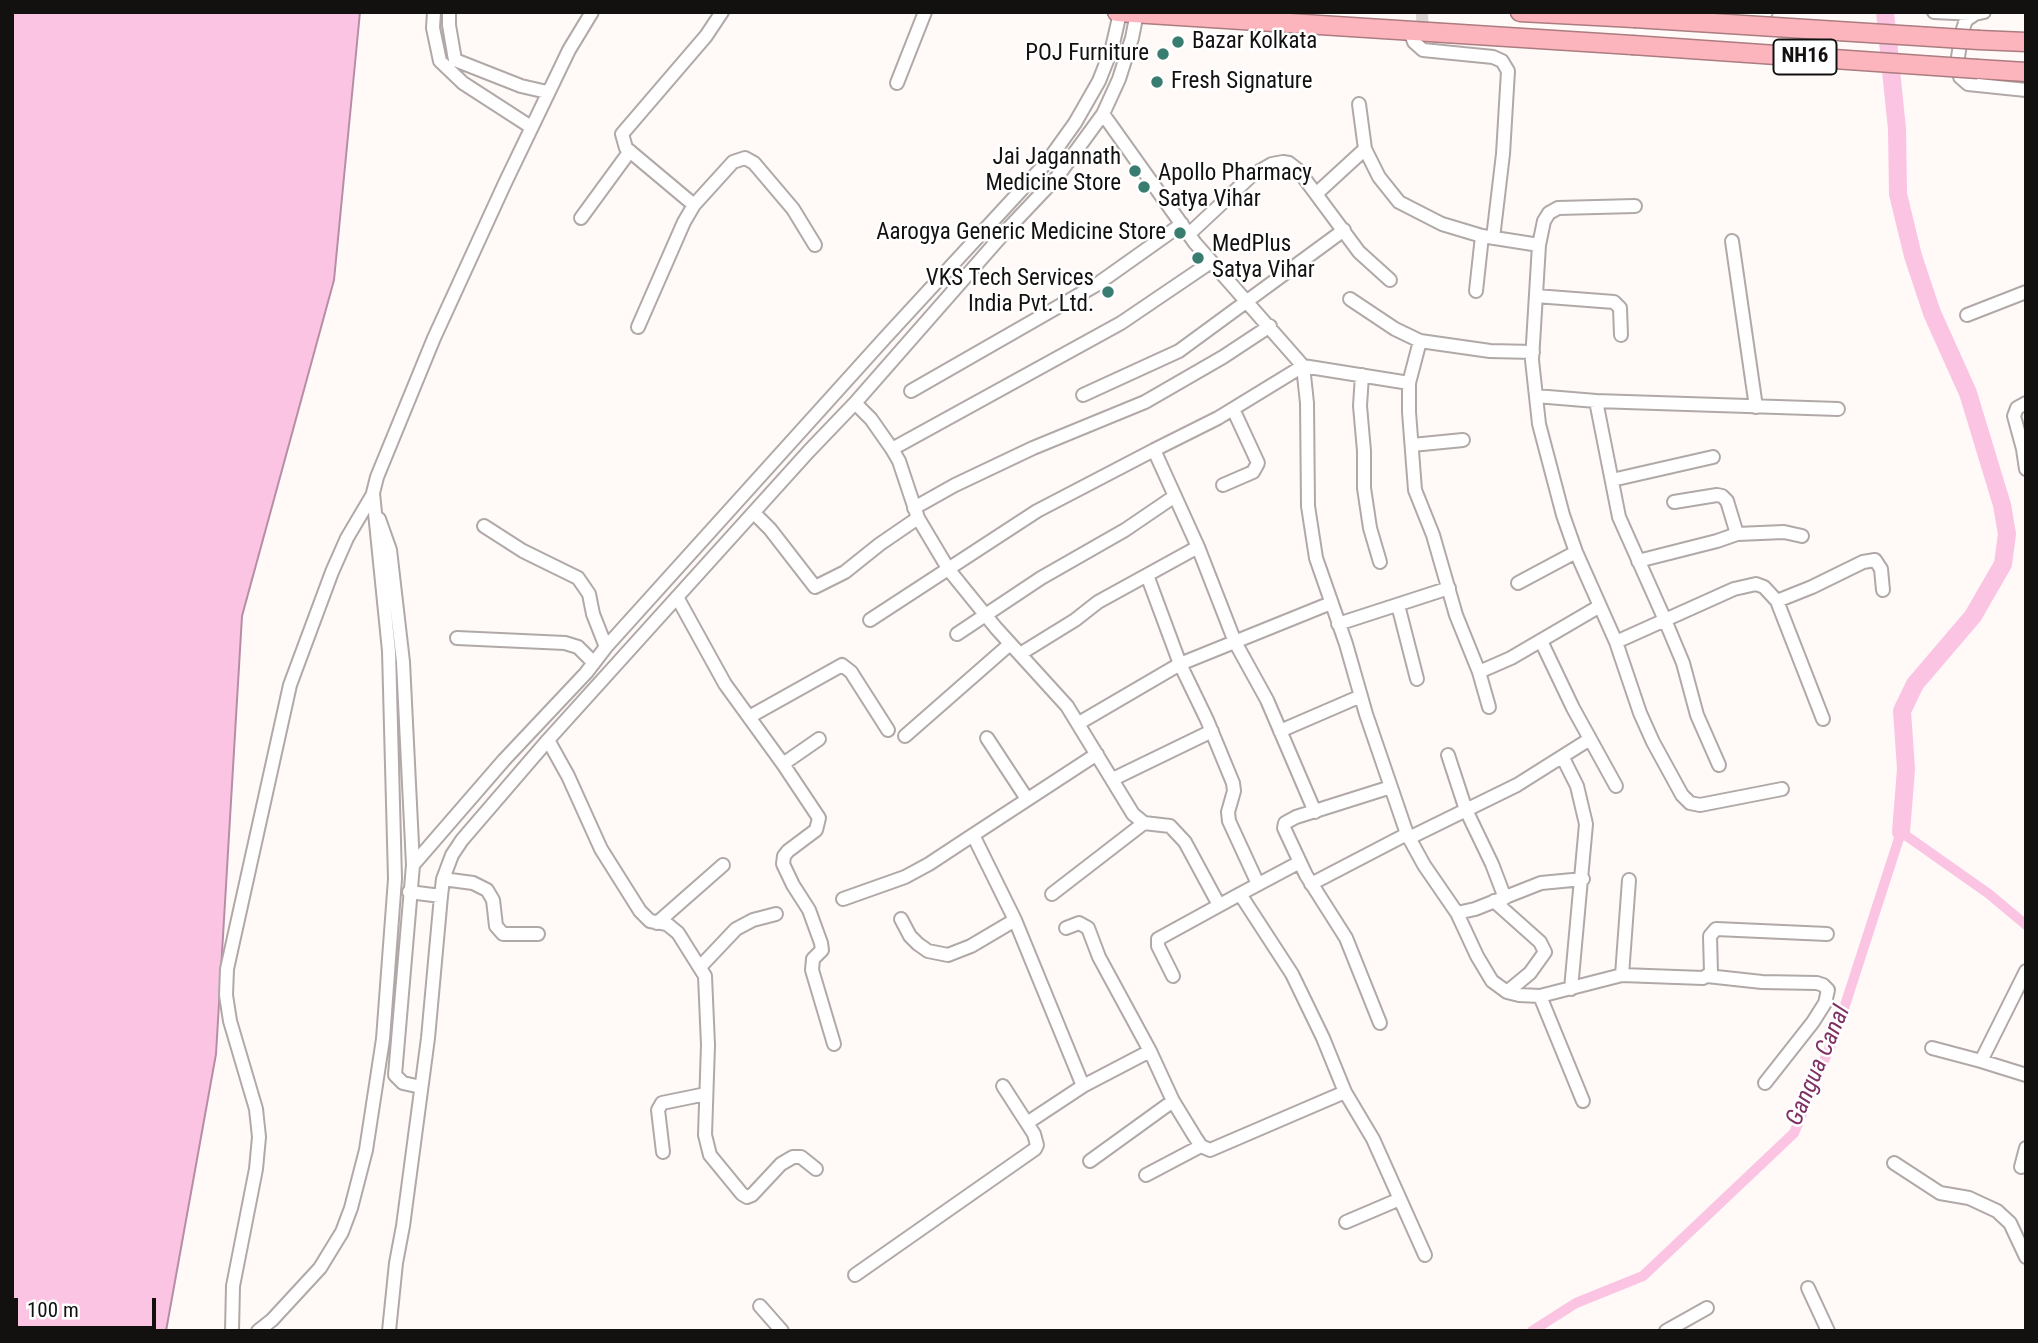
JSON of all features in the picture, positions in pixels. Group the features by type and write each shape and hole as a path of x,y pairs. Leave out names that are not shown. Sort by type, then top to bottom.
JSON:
{"highway":[{"name":"NH16","path":"1520,12 2026,42"},
{"name":"NH16","path":"1126,13 1419,41 1632,45 2026,72"}],"street":[{"path":"434,12 433,28 440,61 463,83 531,127"},
{"path":"449,12 455,60 485,73 547,92"},
{"path":"258,1331 274,1325 320,1269 342,1232 366,1150 383,1040 395,878 389,652 373,498 377,477 423,364 547,92 592,12"},
{"path":"694,205 630,151 622,138 625,129 706,36 722,12"},
{"path":"897,83 925,12"},
{"path":"1696,12 1766,12"},
{"path":"1934,12 1979,13"},
{"path":"389,1331 403,1226 413,1085 432,999 443,879 452,855 548,740 1057,177 1103,114 1119,79 1132,38 1126,13"},
{"path":"413,865 485,780 1047,162 1075,123 1099,80 1126,13"},
{"path":"1979,13 1966,20 1962,32 1958,57 1961,77 1968,85 2026,90"},
{"path":"1419,41 1493,57 1502,61 1508,71 1503,154 1476,291"},
{"path":"1359,104 1365,149 1379,177 1399,201 1442,224 1488,237 1539,245"},
{"path":"1103,114 1211,262 1303,366 1307,403 1308,506 1316,558 1408,836 1457,913 1476,956 1492,981 1507,992 1540,996 1622,975 1698,978 1707,976 1743,981 1823,985 1828,990 1825,1003 1765,1083"},
{"path":"1316,194 1365,149"},
{"path":"582,218 630,151"},
{"path":"638,327 684,222 694,205 733,162 745,158 754,163 793,209 815,245"},
{"path":"911,391 1096,285 1186,229 1251,176 1272,164 1289,163 1298,170 1359,252 1390,280"},
{"path":"1635,206 1553,210 1544,221 1539,245 1533,352 1539,424 1563,515 1576,552 1616,642 1640,713 1682,795 1690,803 1700,805 1782,789"},
{"path":"1083,395 1168,358 1344,230"},
{"path":"1732,242 1756,407"},
{"path":"892,449 1121,323 1211,262"},
{"path":"1967,315 2026,292"},
{"path":"1536,296 1614,302 1620,308 1620,335"},
{"path":"1350,299 1395,330 1420,341 1490,351 1533,352"},
{"path":"754,513 770,529 815,587 845,572 916,513 956,485 1023,453 1145,402 1270,326"},
{"path":"1420,341 1409,383 1415,490 1433,535 1456,615 1479,672 1489,707"},
{"path":"870,620 1037,511 1233,409 1303,366 1409,383"},
{"path":"1362,375 1360,406 1364,488 1370,528 1380,562"},
{"path":"1536,396 1596,401 1838,409"},
{"path":"1596,401 1619,517 1683,663 1697,715 1719,765"},
{"path":"855,403 871,419 899,461 916,513 949,570 1079,723 1129,808 1144,823 1170,826 1176,831 1190,850 1219,905"},
{"path":"2026,403 2017,408 2014,416 2024,449 2026,469"},
{"path":"1223,485 1253,472 1258,463 1233,409"},
{"path":"1412,445 1463,440"},
{"path":"1154,450 1198,547 1234,642 1267,700 1315,812"},
{"path":"1612,480 1713,457"},
{"path":"957,634 1175,496"},
{"path":"1674,502 1722,496 1727,501 1737,534"},
{"path":"373,498 390,550 397,604 410,781 413,865 395,1067 397,1078 413,1085"},
{"path":"232,1331 233,1286 256,1169 259,1137 256,1109 230,1021 226,995 229,956 290,685 346,538 373,498"},
{"path":"484,526 523,551 578,578 589,594 593,614 606,647"},
{"path":"1638,561 1737,534 1784,532 1802,536"},
{"path":"1020,654 1075,621 1098,602 1198,547"},
{"path":"1518,583 1576,552"},
{"path":"1777,601 1863,562 1875,560 1881,569 1883,590"},
{"path":"1147,575 1180,664 1233,783 1229,821 1258,884"},
{"path":"1616,642 1749,585 1764,587 1777,601 1823,719"},
{"path":"1338,624 1449,588"},
{"path":"677,597 725,684 819,818 816,830 788,850 783,864 809,910 821,943 822,950 813,959 812,970 834,1044"},
{"path":"1079,723 1180,664 1331,603"},
{"path":"1398,605 1417,679"},
{"path":"1479,672 1541,641 1600,606"},
{"path":"628,625 640,638"},
{"path":"457,638 565,643 578,647 594,663"},
{"path":"1541,641 1616,786"},
{"path":"905,736 1010,644"},
{"path":"748,717 842,665 848,667 888,730"},
{"path":"1280,732 1361,696"},
{"path":"1113,779 1212,731"},
{"path":"987,738 1027,799"},
{"path":"783,764 819,739"},
{"path":"1311,884 1517,785 1590,739"},
{"path":"548,740 608,862 640,911 650,920 667,924 678,933 700,967 707,985 705,1135 707,1149 715,1163 745,1196 752,1195 781,1164 793,1157 801,1157 816,1169"},
{"path":"843,899 905,877 929,864 1097,754"},
{"path":"1448,755 1466,810 1492,864 1500,900 1545,952 1530,973 1507,992"},
{"path":"1563,758 1577,786 1586,824 1571,989"},
{"path":"1380,1023 1346,938 1311,884 1286,834 1285,823 1391,787"},
{"path":"1052,894 1144,823"},
{"path":"973,835 1014,920 1083,1086"},
{"path":"1172,975 1157,946 1158,941 1300,862"},
{"path":"657,923 723,865"},
{"path":"443,879 473,883 487,890 493,900 496,926 503,934 538,934"},
{"path":"1457,913 1500,900 1541,883 1583,879"},
{"path":"1622,975 1629,880"},
{"path":"409,892 441,896"},
{"path":"1240,894 1292,974 1323,1038 1345,1093 1373,1139 1424,1255"},
{"path":"700,967 736,929 753,920 776,914"},
{"path":"901,919 910,936 918,944 928,951 942,955 971,946 1014,920"},
{"path":"1066,928 1079,923 1088,928 1111,981 1150,1051 1173,1101 1201,1146"},
{"path":"1707,976 1712,968 1710,936 1716,929 1827,934"},
{"path":"1981,1060 2026,971"},
{"path":"1540,996 1583,1101"},
{"path":"1932,1048 2026,1075"},
{"path":"1027,1123 1083,1086 1150,1051"},
{"path":"855,1275 1031,1153 1037,1140 1003,1086"},
{"path":"1146,1175 1201,1146 1215,1149 1263,1125 1345,1093"},
{"path":"663,1152 658,1110 662,1103 706,1094"},
{"path":"1090,1161 1173,1101"},
{"path":"2021,1167 2026,1148"},
{"path":"1894,1163 1940,1193 1969,1198 1997,1211 2010,1223 2026,1257"},
{"path":"1346,1223 1400,1199"},
{"path":"1808,1288 1828,1331"},
{"path":"760,1306 782,1331"},
{"path":"1666,1331 1707,1308"}],"shaded area":[{"path":"12,12 360,12 334,280 242,616 216,1054 166,1331 12,1331"}],"waterway":[{"path":"1885,12 1897,129 1898,194 1913,256 1932,313 1968,393 2002,505 2007,534 2003,564 1973,616 1915,684 1902,711 1906,769 1901,832"},
{"name":"Gangua Canal","path":"1532,1331 1576,1303 1643,1276 1794,1133 1838,1027 1901,832 1989,894 2026,925"}],"tunnel":[{"path":"1422,12 1423,41"}],"place":[{"name":"Bazar Kolkata","path":"1178,42"},
{"name":"POJ Furniture","path":"1163,54"},
{"name":"Fresh Signature","path":"1157,82"},
{"name":"Jai Jagannath Medicine Store","path":"1135,171"},
{"name":"Apollo Pharmacy Satya Vihar","path":"1144,187"},
{"name":"Aarogya Generic Medicine Store","path":"1180,233"},
{"name":"MedPlus Satya Vihar","path":"1198,258"},
{"name":"VKS Tech Services India Pvt. Ltd.","path":"1108,292"}]}
